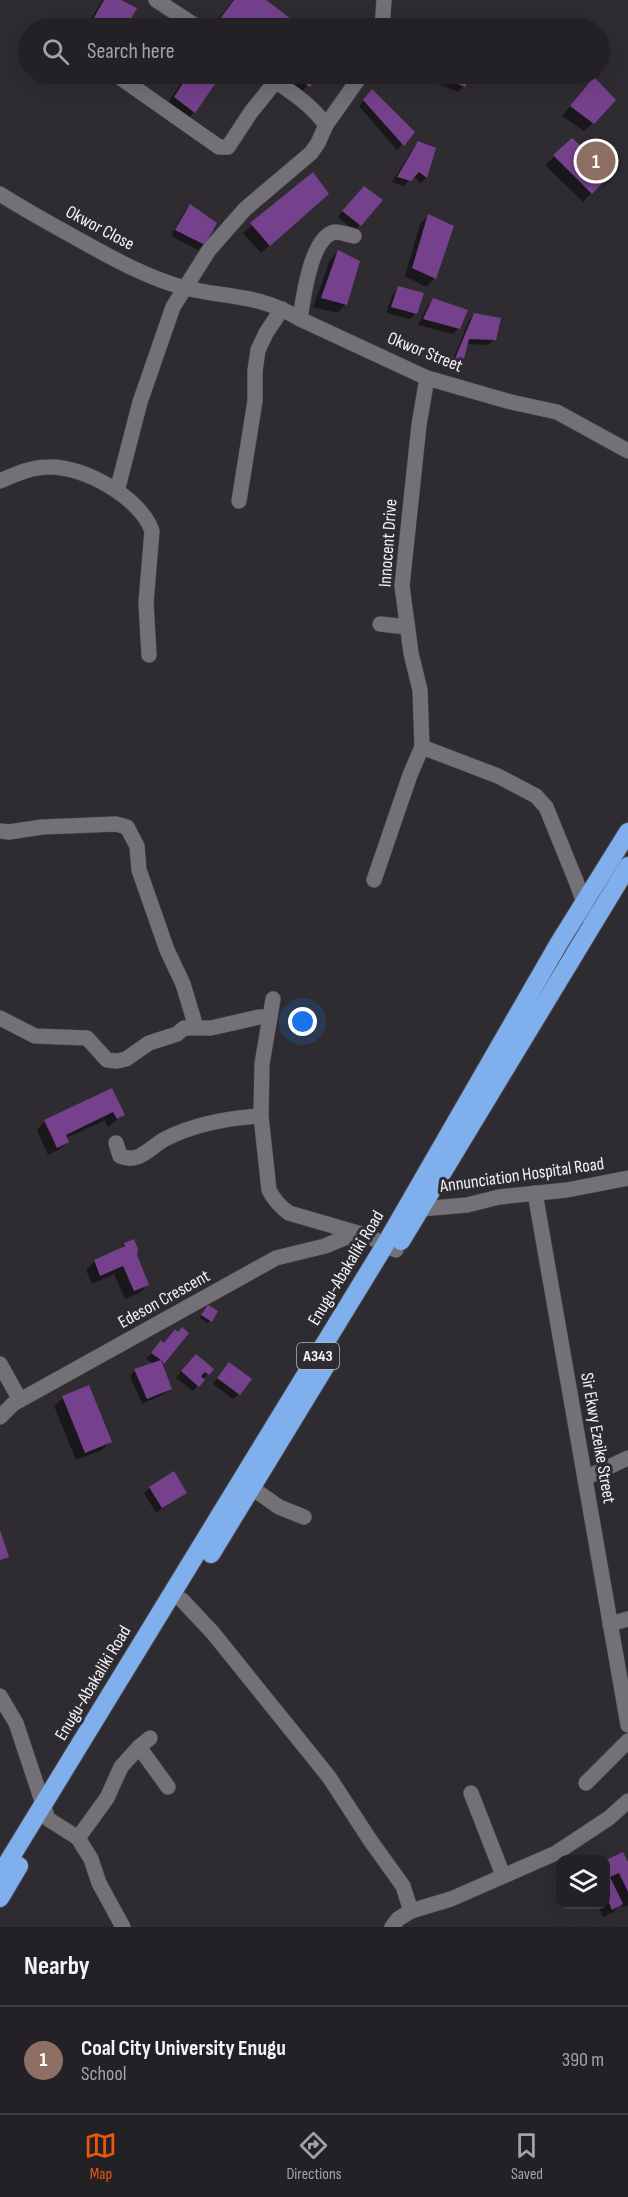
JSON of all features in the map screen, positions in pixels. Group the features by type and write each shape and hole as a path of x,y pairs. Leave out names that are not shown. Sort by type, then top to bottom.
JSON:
{"highway":[{"name":"Enugu-Abakaliki Road","path":"0,1875 46,1812 252,1488 391,1247 559,943 628,831"},
{"name":"Enugu-Abakaliki Road","path":"0,1898 46,1812 391,1247 421,1209 628,866"}],"street":[{"path":"156,0 184,18"},
{"path":"383,18 384,0"},
{"path":"129,84 219,147 228,147 266,84"},
{"path":"280,84 300,97 326,125"},
{"path":"117,491 140,402 165,326 184,287 209,250 245,209 311,153 326,125 355,84"},
{"name":"Okwor Close","path":"0,194 109,256 145,273 184,287 243,296"},
{"path":"300,319 309,270 323,238 336,232 354,236"},
{"name":"Okwor Street","path":"243,296 282,309 427,378 511,402 557,412 628,451"},
{"path":"239,501 255,401 255,370 258,350 282,309"},
{"name":"Innocent Drive","path":"422,747 420,690 407,627 402,586 418,424 427,378"},
{"path":"0,481 24,470 48,466 61,467 88,476 117,491 130,501 148,521 152,531 146,603 149,656"},
{"path":"380,624 407,627"},
{"path":"374,880 422,747 498,776 536,796 546,807 592,925"},
{"path":"3,829 116,824 127,827 137,846 139,870 167,950 183,984 196,1027"},
{"path":"273,999 262,1064 261,1116 269,1190 279,1206 289,1213 368,1236 391,1247"},
{"path":"0,1018 35,1036 87,1038 107,1060 112,1062 126,1059 149,1043 177,1034 184,1028 211,1028 259,1017 270,1017"},
{"path":"116,1143 120,1156 128,1160 138,1158 167,1138 207,1123 261,1116"},
{"name":"Annunciation Hospital Road","path":"421,1209 466,1204 499,1197 576,1189 628,1178"},
{"name":"Sir Ekwy Ezeike Street","path":"535,1193 628,1725"},
{"name":"Edeson Crescent","path":"0,1417 12,1404 276,1258 325,1246 356,1233"},
{"path":"0,1364 20,1400"},
{"path":"585,1478 628,1458"},
{"path":"252,1488 279,1507 304,1517"},
{"path":"182,1600 213,1633 329,1777 403,1886 411,1911"},
{"path":"610,1624 628,1619"},
{"path":"0,1696 16,1723 46,1812 78,1838 91,1859 99,1883 123,1927"},
{"path":"586,1783 628,1741"},
{"path":"78,1838 107,1798 121,1767 145,1742 168,1787"},
{"path":"471,1793 503,1875"},
{"path":"392,1927 398,1919 411,1911 451,1899 556,1853 609,1818 628,1801"}],"building":[{"path":"104,0 121,0 137,8 132,18 94,18"},
{"path":"234,0 266,0 290,18 221,18"},
{"path":"182,84 215,84 195,113 174,97"},
{"path":"588,84 601,84 616,100 594,124 570,106"},
{"path":"372,89 415,132 404,146 363,100"},
{"path":"572,138 611,174 592,194 553,155"},
{"path":"418,141 436,148 427,178 419,172 411,181 397,177"},
{"path":"313,172 329,194 270,246 250,223"},
{"path":"364,186 383,200 361,226 342,211"},
{"path":"190,204 217,223 205,245 175,230"},
{"path":"428,214 454,226 436,279 412,268"},
{"path":"338,250 360,261 347,305 321,298"},
{"path":"398,286 424,293 417,314 391,307"},
{"path":"433,298 468,310 460,329 423,319"},
{"path":"474,313 501,318 496,340 469,339 463,363 454,361"},
{"path":"112,1088 125,1115 117,1119 113,1112 66,1135 69,1142 57,1148 44,1120"},
{"path":"134,1239 138,1249 137,1255 149,1285 134,1291 123,1266 100,1276 94,1260 125,1246 124,1243"},
{"path":"208,1305 218,1311 212,1322 201,1315"},
{"path":"182,1327 189,1333 164,1364 151,1353 161,1340 164,1343 175,1329 178,1332"},
{"path":"196,1354 214,1369 209,1375 205,1372 201,1376 205,1380 199,1387 181,1371"},
{"path":"161,1360 172,1389 147,1399 134,1369"},
{"path":"229,1362 252,1379 240,1395 217,1378"},
{"path":"89,1385 112,1442 85,1453 62,1396"},
{"path":"174,1471 187,1493 162,1508 149,1487"},
{"path":"0,1530 9,1557 0,1560"},
{"path":"623,1852 628,1862 628,1892 619,1873 610,1877 610,1858"},
{"path":"610,1877 623,1904 612,1910 610,1905"}],"place":[{"name":"Coal City University Enugu","path":"596,161"}]}
